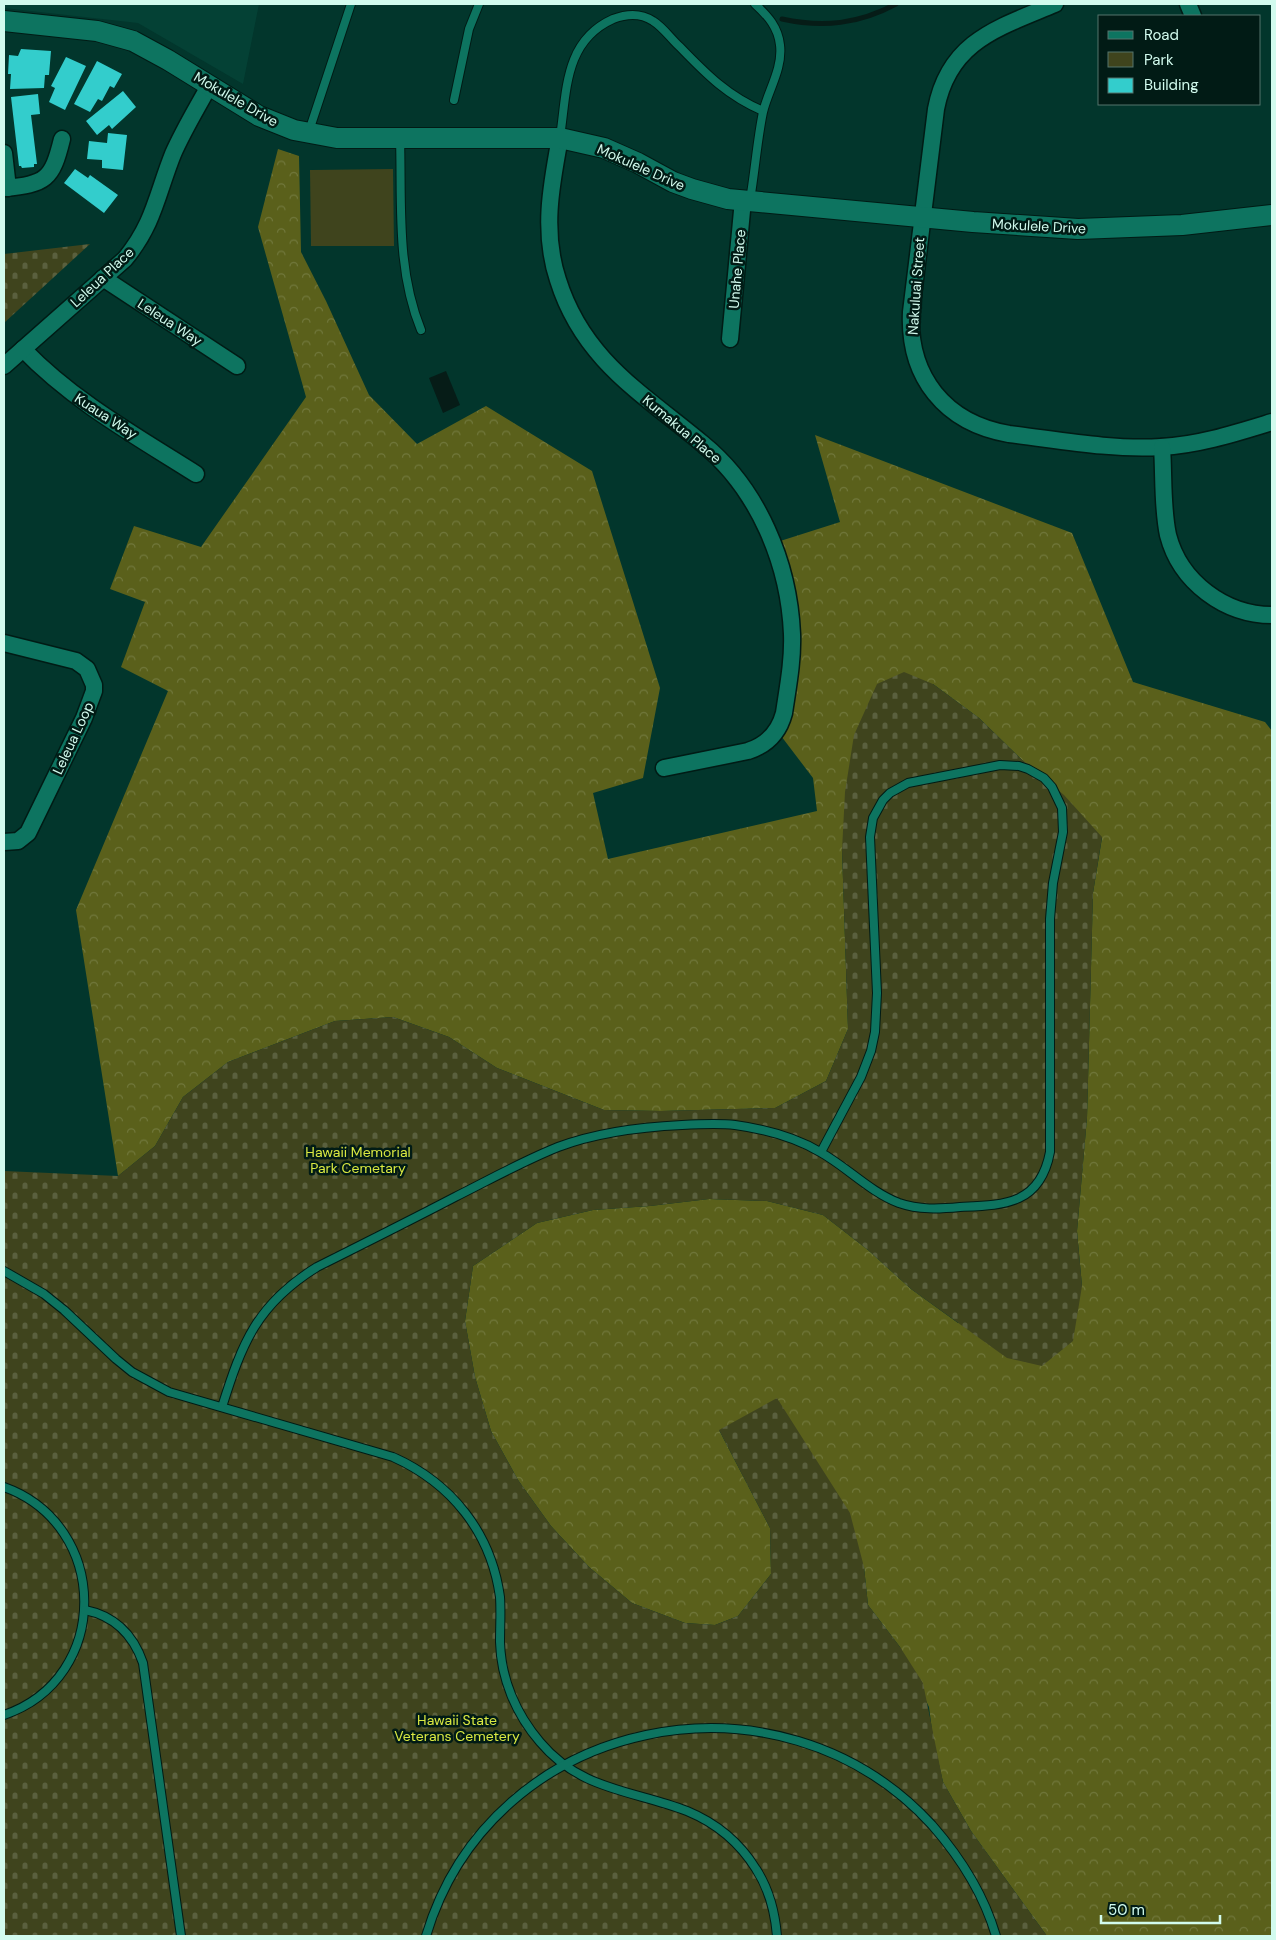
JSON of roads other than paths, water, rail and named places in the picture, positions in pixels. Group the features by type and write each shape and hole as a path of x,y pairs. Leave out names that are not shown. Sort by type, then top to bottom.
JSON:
{"street":[{"name":"Nakuluai Street","path":"1055,4 984,35 964,52 952,68 943,85 939,97 922,217 911,312 912,343 922,373 940,399 964,419 993,431 1123,447 1162,447 1201,442 1272,422"},
{"name":"Mokulele Drive","path":"4,21 78,28 115,35 151,50 259,116 285,127 308,133 337,138 560,138 604,148 673,182 728,199 1025,227 1078,229 1182,226 1272,215"},
{"name":"Leleua Place","path":"4,366 125,259 145,232 173,155 210,86"},
{"name":"Kumakua Place","path":"560,138 550,194 549,237 557,279 573,318 596,352 610,368 705,445 739,482 753,502 768,532 780,563 787,592 792,635 791,656 782,721 773,736 757,748 748,751 664,768"},
{"path":"4,153 6,188 37,183 48,175 56,164 62,139"},
{"name":"Unahe Place","path":"730,338 747,201"},
{"name":"Leleua Way","path":"103,278 237,366"},
{"name":"Kuaua Way","path":"23,349 45,371 91,407 196,474"},
{"path":"1162,447 1166,522 1173,550 1180,562 1197,584 1222,602 1250,613 1272,615"},
{"name":"Leleua Loop","path":"4,643 76,661 87,669 94,685 94,691 84,718 28,833 18,841 4,842"}],"lane":[{"path":"308,133 351,4"},
{"path":"454,100 469,29 479,4"},
{"path":"747,201 764,111 778,68 780,48 776,29 755,4"},
{"path":"560,138 570,71 577,50 592,32 602,25 628,15 652,20 718,85 747,104 764,111"},
{"path":"400,138 404,266 410,299 421,330"},
{"path":"222,1407 235,1367 248,1336 266,1309 290,1286 317,1268 551,1150 583,1139 628,1129 713,1124 741,1126 775,1133 821,1152 887,1198 909,1206 924,1208 999,1205 1009,1203 1027,1193 1040,1179 1045,1170 1050,1152 1051,901 1063,820 1058,797 1052,787 1036,773 1019,766 1000,765 908,783 890,793 877,808 873,818 870,837 877,993 875,1032 861,1077 821,1152"},
{"path":"4,1271 44,1294 132,1372 169,1392 392,1457 425,1474 453,1497 476,1527 492,1562 500,1599 502,1661 519,1712 535,1736 555,1757 586,1779 604,1787 687,1811 730,1837 746,1855 761,1877 773,1909 777,1936"},
{"path":"4,1487 37,1504 61,1529 70,1544 80,1568 85,1593 85,1610 77,1644 61,1674 36,1698 22,1708 4,1715"},
{"path":"85,1610 107,1617 123,1628 135,1644 143,1663 181,1936"},
{"path":"426,1936 450,1880 481,1834 520,1796 565,1765 590,1752 642,1735 697,1728 724,1728 779,1735 831,1753 880,1780 901,1796 934,1828 957,1857 972,1880 996,1936"}],"water":[{"path":"446,371 460,405 443,413 429,378"}],"waterway":[{"path":"782,19 812,23 840,22 868,16 896,4"}],"park label":[{"name":"Hawaii Memorial Park Cemetary","path":"358,1160"},
{"name":"Hawaii State Veterans Cemetery","path":"457,1728"}]}
